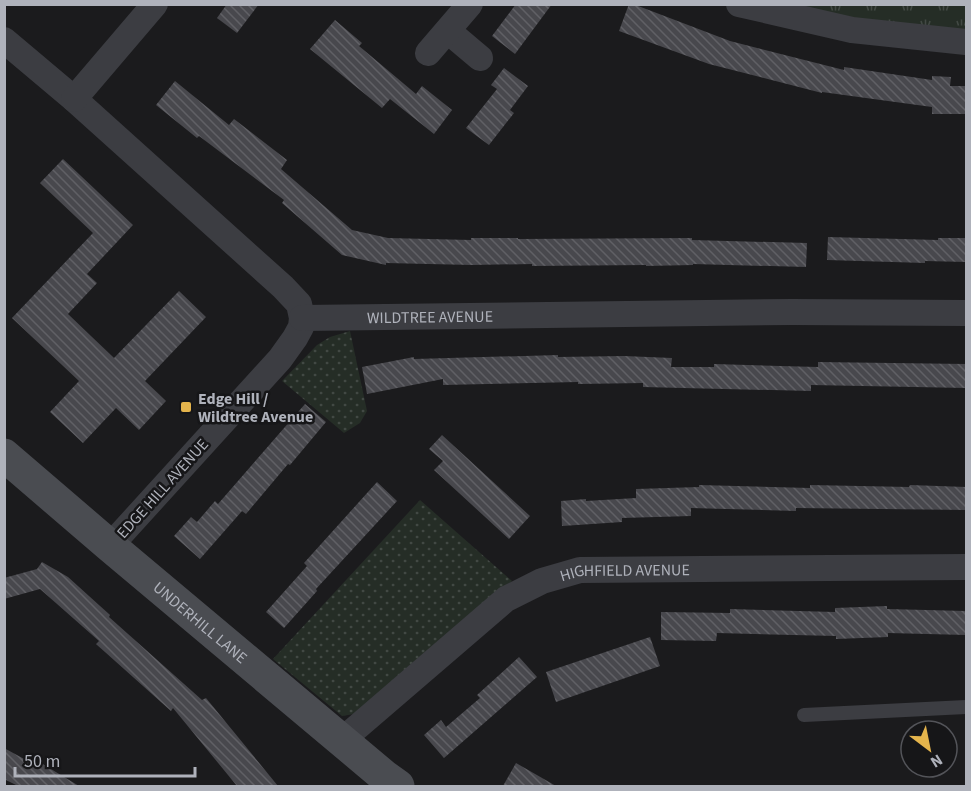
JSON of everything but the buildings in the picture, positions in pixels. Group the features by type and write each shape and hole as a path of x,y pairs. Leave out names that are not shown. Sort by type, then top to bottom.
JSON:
{"street":[{"path":"74,99 155,4"},
{"path":"428,53 470,4"},
{"path":"738,4 852,30 966,42"},
{"path":"448,31 480,58"},
{"path":"4,39 283,287 299,304 302,318"},
{"name":"WILDTREE AVENUE","path":"302,318 792,312 966,313"},
{"name":"EDGE HILL AVENUE","path":"110,546 280,359 301,327 302,318"},
{"name":"UNDERHILL LANE","path":"4,455 341,741 398,786"},
{"name":"HIGHFIELD AVENUE","path":"341,741 506,599 542,581 580,570 966,567"}],"lane":[{"path":"804,715 966,708"}],"green space":[{"path":"769,5 966,5 966,34 857,24"},
{"path":"350,331 367,411 360,423 344,433 282,381 317,345 330,337"},
{"path":"420,500 512,581 360,713 342,716 273,659"}],"place":[{"name":"Edge Hill / Wildtree Avenue","path":"186,407"}]}
